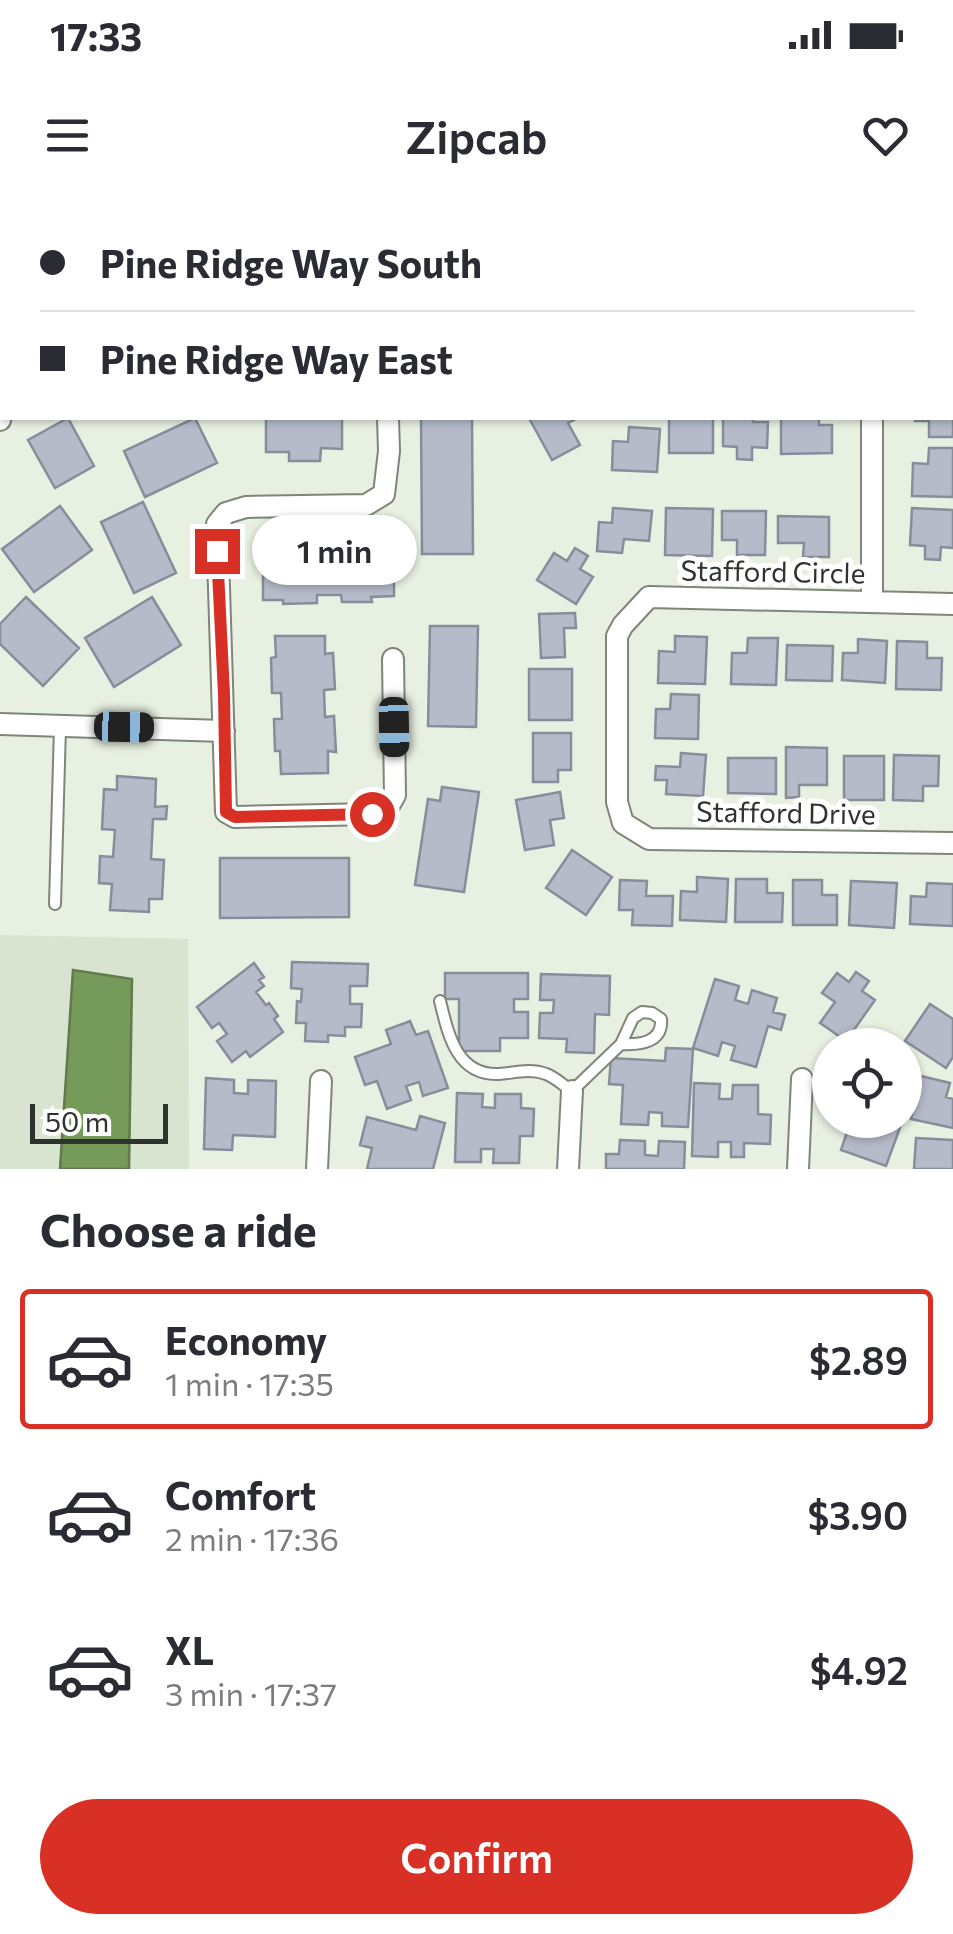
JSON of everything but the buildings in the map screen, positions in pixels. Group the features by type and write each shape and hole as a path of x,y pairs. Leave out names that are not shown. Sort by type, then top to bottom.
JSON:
{"street":[{"path":"388,420 384,494 366,504 246,507 226,512 217,524 226,812 235,817 372,814 387,809 396,795 394,659"},
{"path":"872,420 872,602"},
{"name":"Stafford Circle","path":"623,823 617,802 617,636 649,597 953,604"},
{"path":"0,724 224,731"},
{"name":"Stafford Drive","path":"623,823 649,839 953,843"},
{"path":"798,1169 802,1079"},
{"path":"317,1169 322,1081"},
{"path":"568,1169 572,1091"}],"lane":[{"path":"55,904 60,726"},
{"path":"440,1002 458,1056 493,1075 526,1070 546,1074 572,1091 621,1044"}],"shaded area":[{"path":"0,935 188,939 189,1169 129,1169 132,980 74,970 60,1169 0,1169"},
{"path":"73,970 132,979 129,1169 60,1169"}],"route":[{"path":"217,551 226,812 235,817 372,814"}]}
